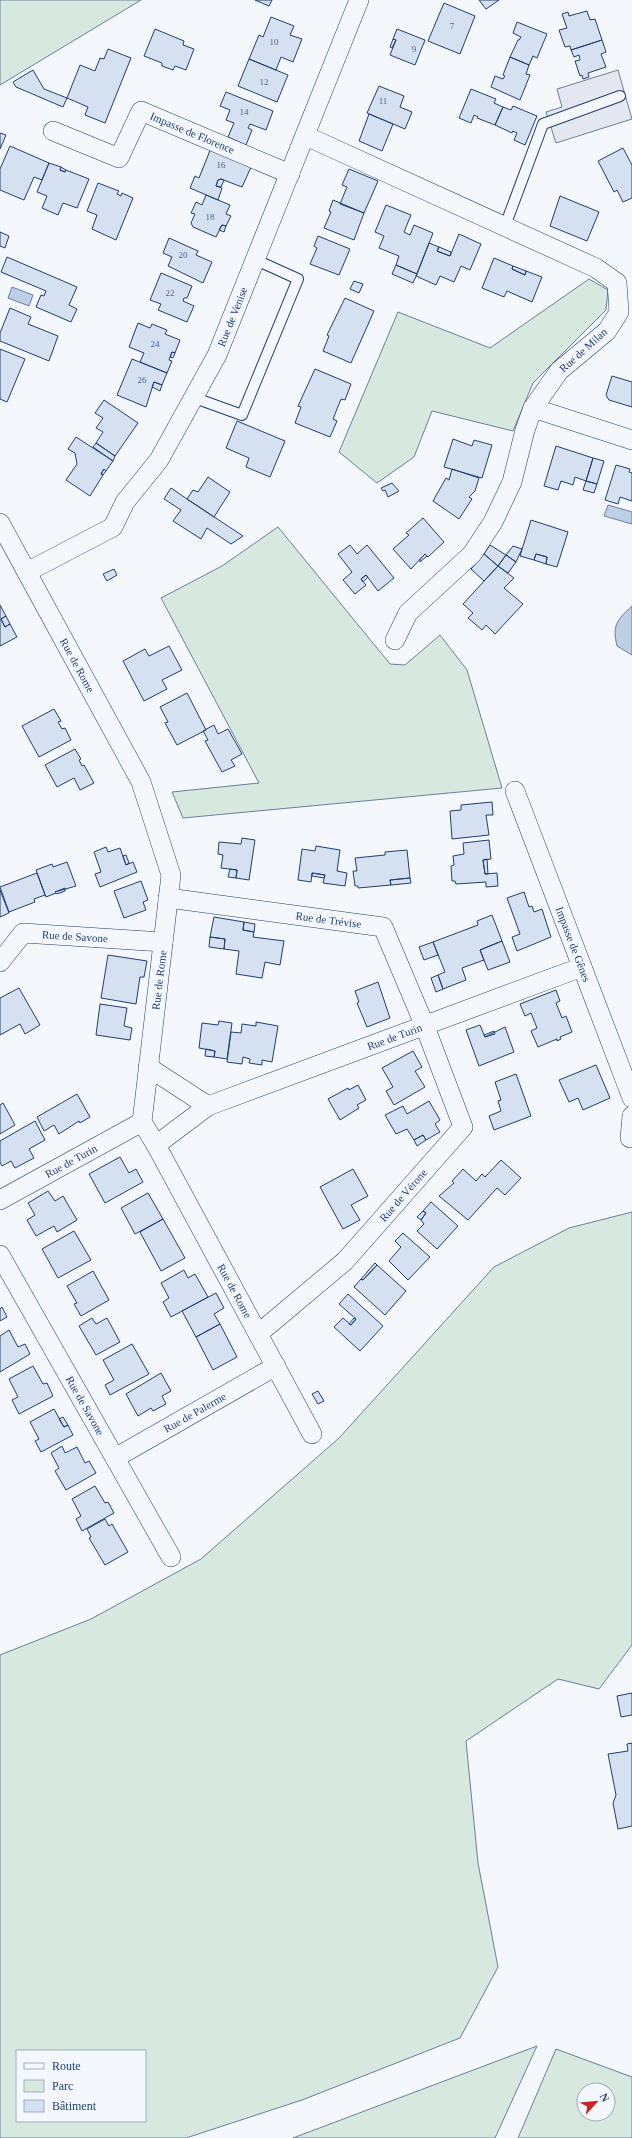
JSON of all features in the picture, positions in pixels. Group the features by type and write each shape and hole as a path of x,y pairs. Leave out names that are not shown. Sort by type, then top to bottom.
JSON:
{"street":[{"name":"Rue de Venise","path":"27,572 113,527 125,502 159,460 195,398 217,355 306,136 359,0"},
{"name":"Impasse de Florence","path":"53,131 119,158 141,111 290,174"},
{"name":"Rue de Milan","path":"306,136 596,268 616,283 619,312 607,331 559,371 533,408 524,430 512,482 493,522 472,554 408,613 395,640"},
{"path":"533,408 632,440"},
{"name":"Rue de Rome","path":"0,523 141,782 171,875 142,1122 156,1145 312,1434"},
{"name":"Impasse de Gênes","path":"515,790 632,1098"},
{"name":"Rue de Trévise","path":"168,898 383,926 424,1024"},
{"name":"Rue de Savone","path":"0,962 23,933 163,942"},
{"name":"Rue de Turin","path":"156,1145 208,1106 424,1024 582,967"},
{"name":"Rue de Vérone","path":"258,1334 345,1261 463,1127 424,1024"},
{"path":"148,1067 208,1106"},
{"path":"630,1138 632,1116"},
{"name":"Rue de Turin","path":"0,1200 142,1122"},
{"name":"Rue de Savone","path":"0,1255 171,1557"},
{"name":"Rue de Palerme","path":"115,1458 276,1366"}],"lane":[{"path":"505,226 543,124 620,96"},
{"path":"195,398 242,415 298,279 256,260"}],"green space":[{"path":"0,0 141,0 0,85"},
{"path":"589,279 608,290 606,310 533,383 513,431 432,411 414,457 377,483 339,452 398,312 490,348"},
{"path":"278,527 390,664 405,665 440,635 467,670 502,788 183,818 172,792 259,783 161,598 222,566"},
{"path":"632,1212 632,1645 599,1689 558,1679 466,1741 478,1863 498,1967 460,2038 302,2100 186,2138 0,2138 0,1655 91,1619 201,1559 339,1438 494,1267 569,1228"},
{"path":"537,2046 495,2138 293,2138"},
{"path":"556,2049 632,2077 632,2138 518,2138"}],"shaded area":[{"path":"618,70 632,119 556,143 546,112 562,107 557,89"}],"water":[{"path":"12,287 33,295 29,306 8,298"},
{"path":"608,505 632,512 632,524 604,516"},
{"path":"632,606 632,655 617,646 615,633 619,619"}],"building":[{"path":"255,0 272,0 269,6"},
{"path":"479,0 499,0 486,9"},
{"path":"444,3 475,16 460,54 428,41"},
{"path":"587,11 590,20 595,19 602,40 571,50 570,46 565,47 559,30 567,28 562,14 568,12 569,16"},
{"path":"271,17 294,26 290,35 302,39 293,62 281,57 276,70 249,59 259,35 263,37"},
{"path":"517,22 547,34 537,58 533,56 529,65 510,57 521,37 513,33"},
{"path":"155,29 184,41 183,45 194,49 186,70 175,66 173,70 162,66 162,63 144,56"},
{"path":"397,29 425,40 415,65 390,55 396,40 393,39"},
{"path":"393,39 396,40 392,48 390,47"},
{"path":"602,40 606,52 601,54 606,67 588,73 589,77 583,79 582,75 580,76 575,61 580,60 579,55 574,57 571,50"},
{"path":"108,49 131,58 105,123 85,115 88,107 67,98 80,65 95,71 100,58 104,59"},
{"path":"510,57 529,65 526,74 530,75 520,100 491,87 495,76 503,79 505,76 503,75"},
{"path":"249,59 288,75 277,102 238,86"},
{"path":"33,70 44,89 67,98 63,107 16,87 13,82"},
{"path":"379,86 404,96 400,107 412,112 405,129 367,113"},
{"path":"471,89 496,99 494,103 503,107 495,125 477,118 478,117 474,115 471,123 459,118"},
{"path":"226,92 273,111 266,130 250,124 248,128 252,130 246,145 228,137 234,123 226,120 230,110 220,106"},
{"path":"513,106 537,116 525,145 514,140 517,133 513,131 512,133 495,125 503,107 511,110"},
{"path":"369,114 393,124 382,151 359,141"},
{"path":"0,133 6,135 0,149"},
{"path":"10,146 49,163 42,180 34,177 24,200 0,190 0,169"},
{"path":"211,148 252,165 242,187 221,179 218,180 216,186 222,188 218,200 190,188 195,176 199,178"},
{"path":"623,148 632,165 632,198 623,202 617,190 614,192 598,161"},
{"path":"49,163 61,167 60,170 65,172 66,170 89,179 77,208 63,203 58,215 42,208 47,196 37,192"},
{"path":"61,167 66,170 65,172 60,170"},
{"path":"349,169 378,181 364,213 340,204 347,187 342,185"},
{"path":"218,180 224,180 221,187 216,186"},
{"path":"98,183 119,191 117,194 121,196 122,193 133,198 116,240 92,229 97,215 87,211"},
{"path":"206,195 230,205 226,214 231,216 226,226 222,225 216,237 193,227 191,223 195,214 191,213 196,202 202,205"},
{"path":"560,196 599,212 587,241 550,226"},
{"path":"333,200 364,213 354,240 324,228 331,212 329,211"},
{"path":"386,205 411,215 404,232 410,235 414,225 433,233 417,274 396,265 399,256 379,248 384,236 375,232"},
{"path":"222,225 226,226 224,232 219,230"},
{"path":"0,232 9,236 5,248 0,246"},
{"path":"459,234 481,244 470,270 461,266 454,282 440,276 436,285 416,276 429,243 439,247 437,251 450,256"},
{"path":"318,236 350,249 339,275 310,264 317,248 314,246"},
{"path":"169,238 198,251 196,255 212,262 203,283 168,266 172,257 163,253"},
{"path":"439,247 451,252 450,256 437,251"},
{"path":"7,257 77,287 69,305 77,309 71,322 36,307 41,295 44,296 46,291 1,272"},
{"path":"494,258 513,266 512,269 525,275 526,271 542,277 532,302 507,291 504,297 482,288"},
{"path":"396,265 417,274 413,283 392,274"},
{"path":"513,266 526,271 525,275 512,269"},
{"path":"161,273 192,286 187,298 184,298 183,301 194,306 187,322 158,310 161,304 150,300"},
{"path":"354,281 363,284 359,293 350,289"},
{"path":"345,298 374,311 351,363 323,351 329,336 327,335"},
{"path":"10,308 31,317 28,324 58,336 49,361 0,341 0,333"},
{"path":"138,323 150,328 152,324 167,330 165,334 180,340 175,353 172,352 169,360 172,361 167,373 140,362 144,353 129,347"},
{"path":"0,349 25,359 7,402 0,399"},
{"path":"172,352 175,353 173,358 170,357"},
{"path":"132,359 167,373 162,385 154,382 146,407 117,395"},
{"path":"315,369 351,384 345,400 341,399 333,419 337,421 330,437 295,423 301,407 298,406"},
{"path":"612,376 632,382 632,407 609,400 606,395"},
{"path":"154,382 162,385 160,391 152,387"},
{"path":"104,400 138,423 115,456 96,443 103,432 96,428 103,418 95,413"},
{"path":"237,421 285,441 270,477 246,467 249,458 226,448"},
{"path":"76,437 113,461 106,471 104,469 101,474 103,475 90,496 66,480 77,464 75,453 68,449"},
{"path":"453,439 472,446 474,440 492,445 482,478 444,467"},
{"path":"96,443 115,456 113,461 93,447"},
{"path":"556,446 593,458 586,481 575,477 573,485 561,481 558,490 544,486"},
{"path":"593,458 604,461 597,484 586,481"},
{"path":"616,465 630,469 629,472 632,473 632,501 620,497 618,504 605,500"},
{"path":"104,469 106,471 103,475 101,474"},
{"path":"452,469 479,478 475,491 469,497 472,499 459,519 433,501 446,478 449,480"},
{"path":"208,477 230,492 214,517 187,499 193,490 198,492"},
{"path":"586,481 597,484 594,493 583,490"},
{"path":"392,483 399,491 388,497 385,490 383,491 381,488"},
{"path":"171,488 243,536 231,544 207,528 201,539 173,521 181,510 164,499"},
{"path":"423,518 444,542 428,557 425,554 411,569 393,549 409,535 406,533"},
{"path":"531,520 568,532 557,567 546,564 547,557 536,554 534,560 520,556"},
{"path":"350,545 357,554 367,545 394,578 378,591 366,575 361,579 366,585 355,594 343,580 352,572 338,554"},
{"path":"490,545 506,555 498,566 484,554"},
{"path":"513,546 522,549 516,562 506,555"},
{"path":"425,554 427,556 420,562 420,559"},
{"path":"484,554 498,566 484,581 471,569"},
{"path":"536,554 547,557 546,564 534,560"},
{"path":"506,555 516,562 508,573 498,566"},
{"path":"498,566 514,578 504,588 523,604 495,634 486,625 482,630 468,618 473,613 463,604"},
{"path":"114,569 117,575 107,581 103,574"},
{"path":"366,575 368,577 363,582 361,579"},
{"path":"0,605 6,616 1,619 5,627 10,624 17,637 0,646"},
{"path":"6,616 10,624 5,627 1,619"},
{"path":"169,646 182,670 162,680 167,689 144,701 123,661 145,649 149,656"},
{"path":"187,693 206,730 177,745 165,723 168,722 160,707"},
{"path":"54,709 61,721 58,722 62,729 65,728 71,740 39,757 22,726"},
{"path":"214,725 218,734 228,729 242,754 231,760 235,766 222,772 205,741 208,740 203,731"},
{"path":"75,749 81,759 79,760 82,766 84,765 94,783 80,790 74,778 57,787 45,765"},
{"path":"492,802 493,815 486,815 489,835 452,839 450,811 461,810 461,805"},
{"path":"242,838 255,840 249,880 236,878 237,870 221,868 223,855 218,854 219,842 241,844"},
{"path":"489,840 491,859 483,860 485,874 497,873 498,886 486,887 486,882 456,884 455,881 452,881 451,866 454,865 453,856 464,854 463,843"},
{"path":"316,846 340,850 337,871 347,873 345,886 323,883 325,875 312,873 311,882 298,880 302,849 315,851"},
{"path":"106,847 108,852 120,848 126,865 133,862 137,872 100,887 95,874 101,872 94,852"},
{"path":"407,850 410,878 390,880 391,885 358,888 358,886 355,886 353,871 357,871 355,858 385,855 385,852"},
{"path":"126,855 129,863 126,865 123,856"},
{"path":"487,859 488,874 485,874 483,860"},
{"path":"67,862 76,886 55,892 56,893 46,897 36,870 52,864 53,867"},
{"path":"230,869 237,870 236,878 228,877"},
{"path":"37,873 45,895 34,899 35,902 9,912 0,887"},
{"path":"312,873 325,875 324,878 312,876"},
{"path":"410,878 411,883 391,885 390,880"},
{"path":"141,881 148,900 143,902 146,910 124,918 114,891"},
{"path":"65,888 65,891 57,894 55,892"},
{"path":"0,890 9,913 0,917"},
{"path":"524,892 529,907 532,906 534,912 542,909 551,937 517,951 512,937 520,934 507,898"},
{"path":"492,915 502,941 480,950 484,960 462,968 466,980 443,989 438,975 445,972 433,942 478,925 477,921"},
{"path":"214,917 244,922 243,930 254,932 253,937 284,941 280,965 265,962 262,978 236,974 239,951 224,949 225,939 210,937"},
{"path":"244,922 255,924 254,932 243,930"},
{"path":"210,937 225,939 224,949 209,947"},
{"path":"502,941 510,962 488,970 480,950"},
{"path":"433,942 438,955 424,960 419,947"},
{"path":"108,955 147,961 144,977 140,977 136,1004 101,998"},
{"path":"438,975 443,989 436,992 431,978"},
{"path":"378,982 390,1018 367,1027 357,1003 359,1002 355,991"},
{"path":"19,988 40,1025 25,1034 20,1024 0,1035 0,998"},
{"path":"556,990 560,1001 556,1003 562,1018 566,1016 572,1032 560,1037 561,1039 557,1041 557,1039 538,1047 531,1031 537,1028 531,1013 525,1016 520,1004"},
{"path":"100,1004 127,1008 124,1026 132,1028 130,1040 96,1035"},
{"path":"219,1021 232,1023 227,1059 214,1057 215,1051 199,1048 202,1023 218,1025"},
{"path":"256,1022 278,1026 272,1062 262,1060 262,1065 249,1063 250,1059 243,1057 242,1064 227,1062 231,1032 241,1033 242,1024 256,1026"},
{"path":"480,1025 485,1037 505,1027 514,1052 479,1066 466,1030"},
{"path":"494,1031 495,1034 485,1037 484,1035"},
{"path":"206,1049 215,1051 214,1057 205,1056"},
{"path":"413,1051 422,1067 415,1071 425,1087 394,1105 386,1091 393,1087 382,1068"},
{"path":"596,1065 610,1098 583,1110 578,1098 569,1102 559,1080"},
{"path":"516,1074 531,1116 494,1130 489,1116 501,1111 498,1101 501,1100 495,1082"},
{"path":"358,1085 366,1100 357,1105 359,1108 340,1120 328,1099 348,1088 349,1090"},
{"path":"77,1094 90,1117 80,1123 79,1121 59,1134 54,1125 44,1131 37,1117"},
{"path":"429,1101 440,1120 435,1124 440,1132 426,1140 423,1135 414,1140 407,1129 396,1134 385,1115 403,1106 407,1114"},
{"path":"3,1103 15,1125 0,1134 0,1105"},
{"path":"35,1121 45,1140 29,1149 34,1158 15,1168 11,1161 2,1166 0,1162 0,1141"},
{"path":"423,1135 426,1140 417,1146 414,1140"},
{"path":"120,1157 129,1173 136,1169 143,1182 105,1203 89,1174"},
{"path":"501,1160 521,1178 505,1195 497,1188 468,1220 439,1196 454,1183 452,1181 463,1169 476,1181 482,1174 485,1177"},
{"path":"353,1169 368,1196 351,1205 360,1220 343,1229 320,1187"},
{"path":"48,1191 55,1201 63,1196 77,1220 57,1232 54,1226 36,1236 27,1220 35,1215 28,1203"},
{"path":"148,1193 163,1219 135,1234 121,1208"},
{"path":"431,1202 458,1226 437,1249 417,1231 424,1224 421,1220 426,1213 423,1211"},
{"path":"423,1211 426,1213 421,1220 417,1217"},
{"path":"163,1219 185,1258 161,1271 140,1232"},
{"path":"74,1231 91,1260 58,1278 42,1249"},
{"path":"403,1233 430,1257 408,1280 389,1261 401,1247 395,1241"},
{"path":"375,1263 377,1265 363,1280 361,1279"},
{"path":"377,1265 406,1291 385,1315 354,1287"},
{"path":"184,1270 188,1278 195,1274 208,1297 171,1317 163,1302 169,1298 161,1283"},
{"path":"93,1271 109,1300 81,1316 74,1304 77,1303 67,1286"},
{"path":"216,1293 224,1308 214,1314 220,1324 196,1337 182,1311"},
{"path":"348,1294 383,1326 360,1351 334,1327 343,1318 351,1325 356,1319 339,1304"},
{"path":"2,1307 7,1317 0,1321 0,1309"},
{"path":"92,1318 96,1324 107,1318 120,1342 96,1355 79,1326"},
{"path":"354,1318 356,1319 351,1325 349,1324"},
{"path":"220,1324 237,1357 213,1370 196,1337"},
{"path":"9,1330 18,1347 25,1344 30,1354 0,1372 0,1336"},
{"path":"132,1344 149,1374 110,1395 105,1385 114,1380 103,1360"},
{"path":"33,1366 43,1384 47,1383 53,1396 19,1414 12,1400 18,1397 9,1379"},
{"path":"161,1373 171,1391 162,1396 166,1404 153,1411 151,1408 138,1416 126,1394"},
{"path":"318,1391 324,1401 318,1404 312,1394"},
{"path":"54,1409 64,1427 68,1425 73,1435 41,1452 35,1441 39,1439 30,1422"},
{"path":"63,1417 68,1425 64,1427 59,1419"},
{"path":"62,1446 65,1453 77,1447 85,1463 89,1461 96,1473 66,1490 55,1471 59,1468 51,1453"},
{"path":"95,1486 105,1503 108,1502 114,1513 82,1531 76,1519 81,1516 72,1499"},
{"path":"105,1519 109,1526 112,1524 128,1552 105,1565 89,1538 91,1537 87,1529"},
{"path":"632,1693 632,1715 621,1717 617,1696"},
{"path":"632,1743 632,1826 618,1829 613,1803 616,1795 608,1754 628,1751 627,1744"}]}
